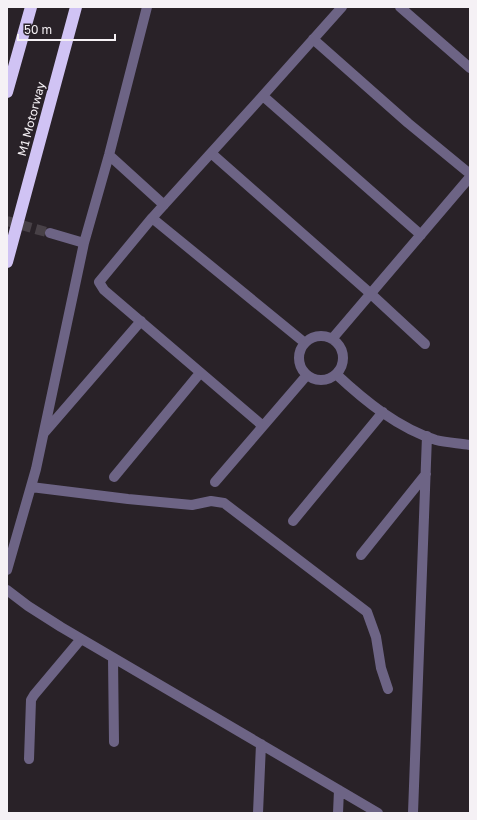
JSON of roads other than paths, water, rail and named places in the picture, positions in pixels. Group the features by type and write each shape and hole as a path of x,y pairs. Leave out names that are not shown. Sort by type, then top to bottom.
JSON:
{"highway":[{"path":"7,92 30,7"},
{"name":"M1 Motorway","path":"7,262 76,7"}],"street":[{"path":"7,570 31,487 84,243 109,155 147,7"},
{"path":"263,426 104,290 98,282 152,218 342,7"},
{"path":"400,7 470,68"},
{"path":"313,39 408,123 470,174"},
{"path":"263,96 421,235"},
{"path":"211,153 371,294 424,344"},
{"path":"109,155 164,205"},
{"path":"332,339 470,177"},
{"path":"152,218 305,343"},
{"path":"50,233 84,243"},
{"path":"43,435 141,321"},
{"path":"316,336 324,336 332,339 339,345 342,353 343,362 340,370 334,376 326,380 317,380 309,377 303,371 299,363 299,354 302,346 308,340 316,336"},
{"path":"114,477 200,373"},
{"path":"215,482 307,374"},
{"path":"336,374 347,385 378,409 408,428 437,440 470,444"},
{"path":"293,521 383,412"},
{"path":"413,813 427,436"},
{"path":"361,555 426,474"},
{"path":"31,487 192,505 211,501 224,503 367,612 376,637 381,668 388,689"},
{"path":"7,590 28,606 80,639 378,813"},
{"path":"30,758 31,700 80,639"},
{"path":"113,658 114,742"},
{"path":"258,813 261,744"},
{"path":"338,813 339,790"}],"tunnel":[{"path":"7,221 50,233"}]}
